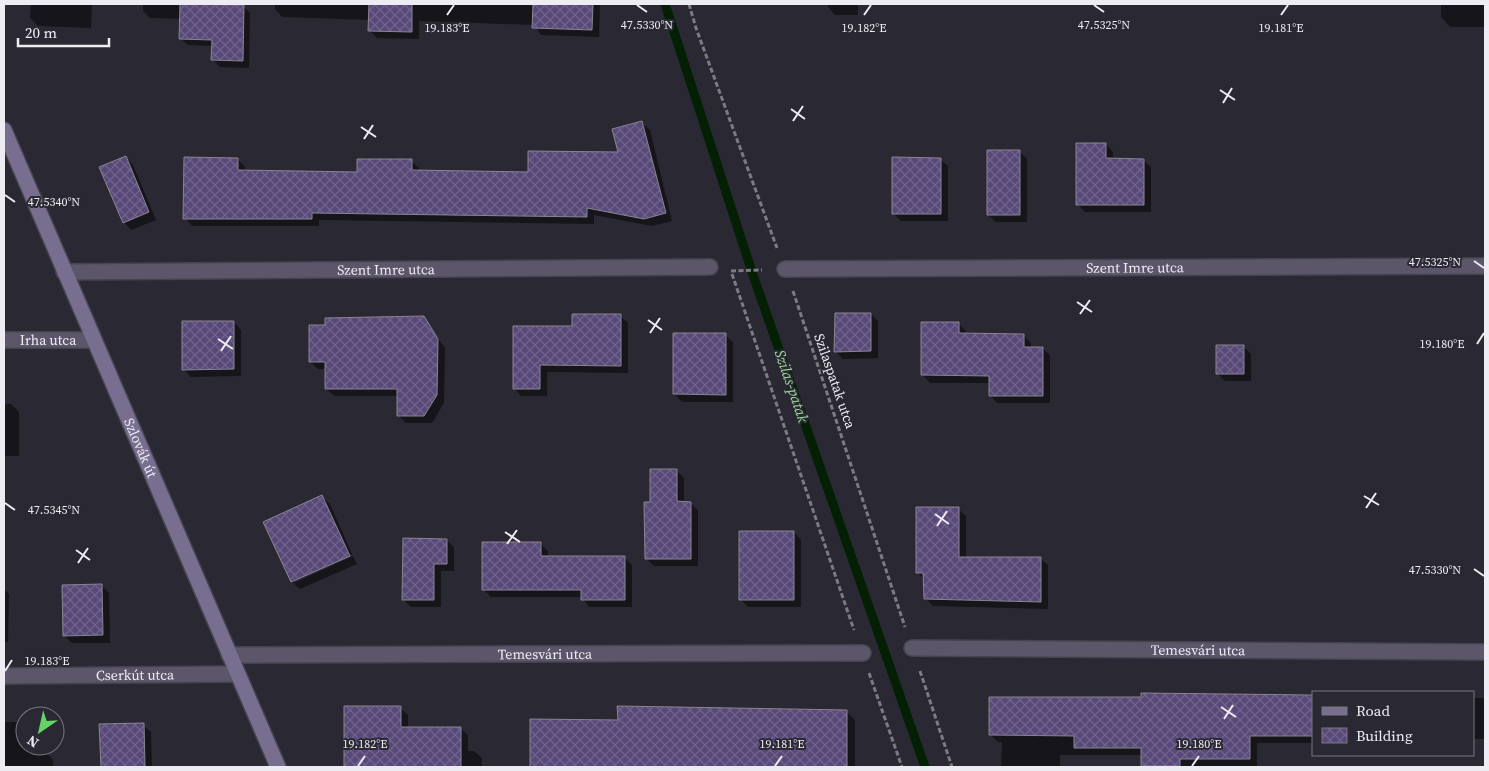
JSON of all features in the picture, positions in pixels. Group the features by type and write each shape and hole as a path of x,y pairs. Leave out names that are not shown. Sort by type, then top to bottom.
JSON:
{"main road":[{"name":"Szlovák út","path":"4,130 92,340 278,767"}],"street":[{"name":"Szent Imre utca","path":"785,269 1485,266"},
{"name":"Szent Imre utca","path":"64,272 710,267"},
{"name":"Irha utca","path":"4,340 92,340"},
{"name":"Temesvári utca","path":"912,648 1485,652"},
{"name":"Temesvári utca","path":"229,654 862,653"},
{"name":"Cserkút utca","path":"4,676 237,674"}],"path":[{"name":"Szilaspatak utca","path":"690,4 696,28 785,269 952,767"},
{"path":"731,271 902,767"}],"building":[{"path":"180,4 244,5 243,61 211,60 212,40 179,39"},
{"path":"369,4 412,4 412,32 368,31"},
{"path":"533,4 593,4 592,30 532,28"},
{"path":"642,121 666,213 644,219 587,208 587,217 312,213 312,219 183,219 184,157 238,158 238,170 357,172 357,159 412,159 412,170 528,172 528,151 618,152 612,129"},
{"path":"1076,143 1106,143 1106,158 1144,159 1144,205 1076,205"},
{"path":"987,150 1020,150 1020,215 987,215"},
{"path":"126,156 149,212 123,223 99,167"},
{"path":"892,157 941,158 941,214 892,214"},
{"path":"835,313 871,313 871,351 834,352"},
{"path":"572,314 621,314 621,366 540,365 540,389 513,389 513,326 572,326"},
{"path":"424,316 438,339 437,395 424,416 397,416 397,389 325,389 325,362 309,362 309,325 325,325 325,318"},
{"path":"182,321 234,321 234,369 182,370"},
{"path":"921,322 959,322 959,333 1024,334 1024,347 1043,347 1043,396 989,396 989,376 921,375"},
{"path":"673,333 726,333 726,395 673,394"},
{"path":"1216,345 1244,345 1244,374 1216,374"},
{"path":"650,469 677,469 677,501 691,502 691,559 645,559 644,502 650,502"},
{"path":"322,495 350,556 291,582 263,522"},
{"path":"916,507 959,507 959,557 1041,557 1041,602 924,599 923,573 916,573"},
{"path":"739,531 794,531 794,600 739,600"},
{"path":"403,538 447,539 447,564 434,564 434,600 402,600"},
{"path":"482,542 541,542 541,556 625,556 625,600 581,600 581,590 482,590"},
{"path":"102,584 103,635 63,636 62,585"},
{"path":"1141,693 1312,695 1312,736 1250,736 1250,759 1180,759 1180,766 1141,766 1141,748 1074,748 1074,736 989,735 989,697 1141,697"},
{"path":"344,706 401,706 401,727 461,727 461,767 344,767"},
{"path":"617,706 847,710 847,767 530,767 530,719 618,720"},
{"path":"144,723 145,767 101,767 99,724"}],"waterway":[{"name":"Szilas-patak","path":"665,4 753,275 925,767"}]}
